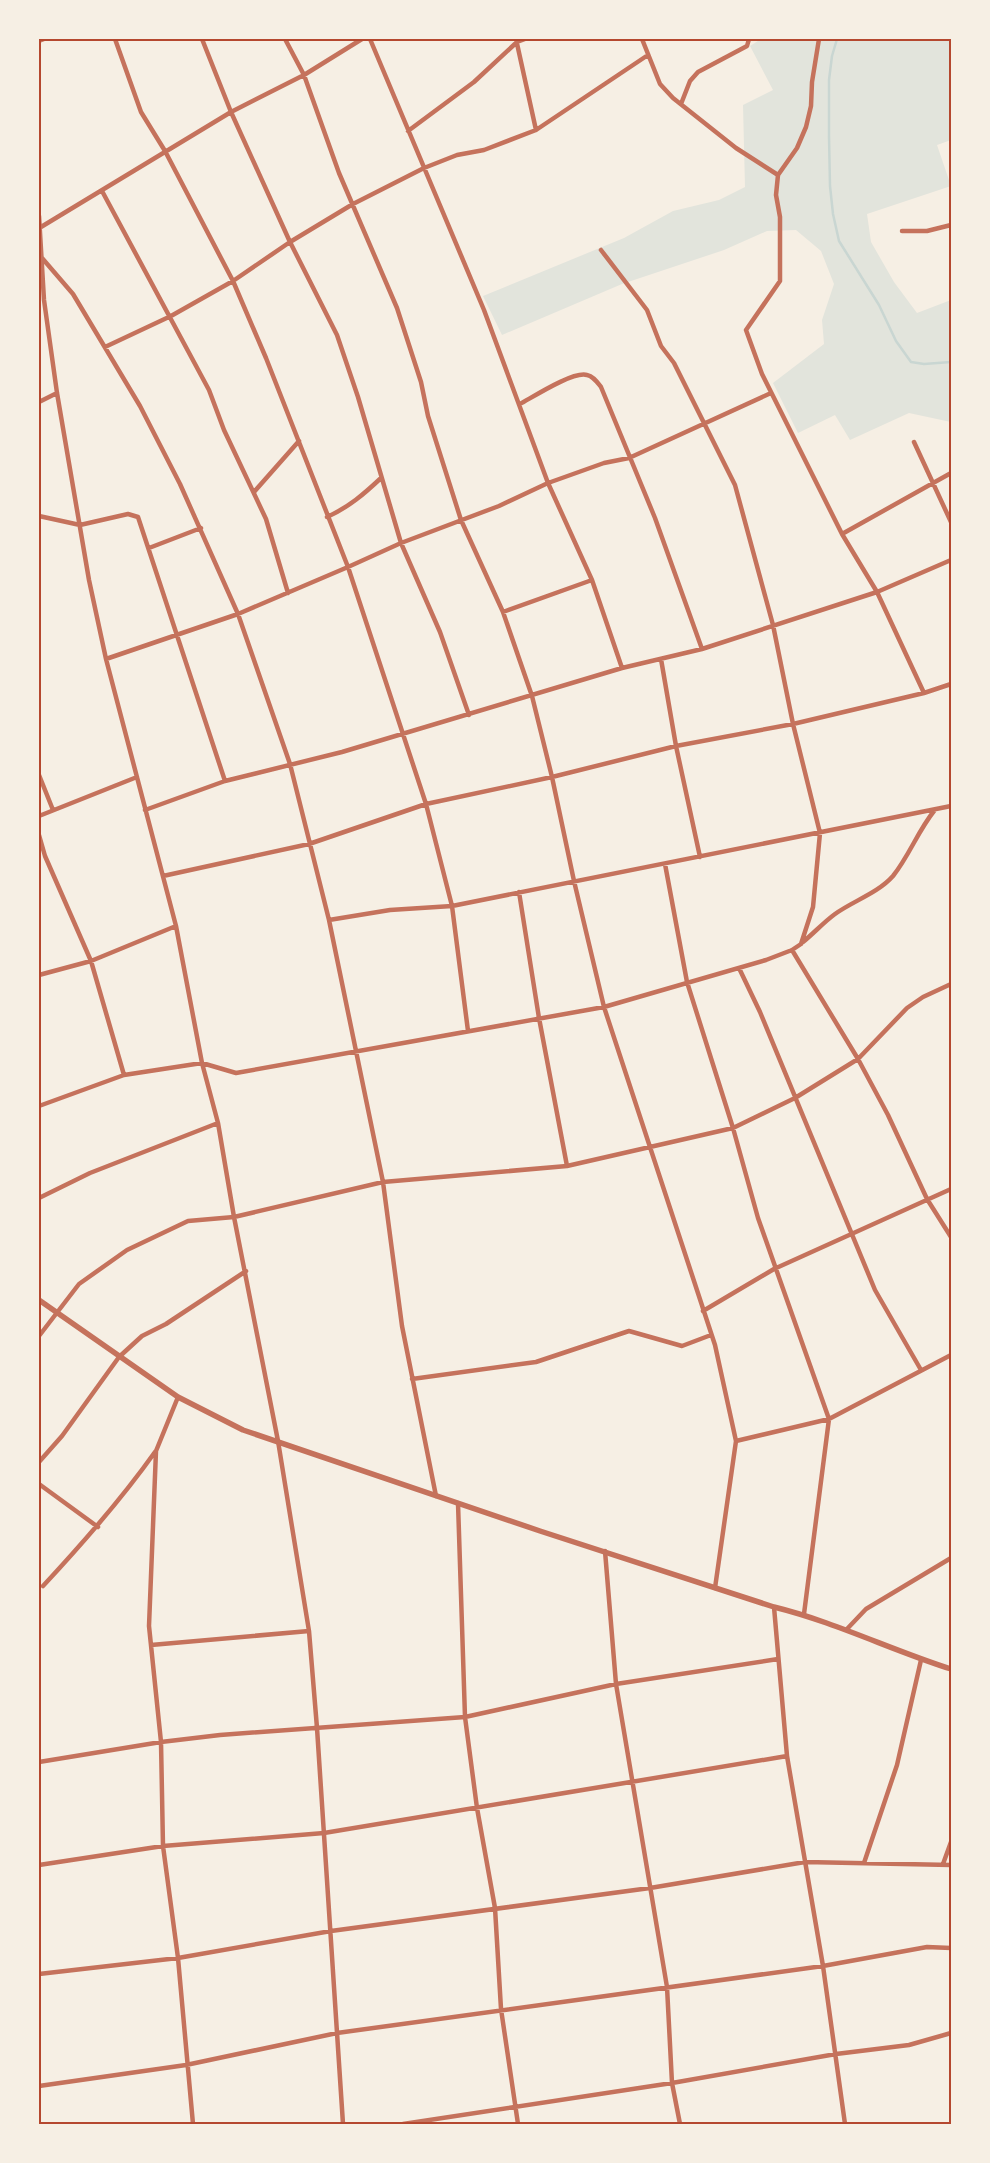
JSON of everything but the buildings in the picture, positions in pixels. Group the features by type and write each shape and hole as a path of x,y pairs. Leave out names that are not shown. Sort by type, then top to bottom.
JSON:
{"street":[{"path":"39,41 44,39"},
{"path":"115,39 140,112 165,151 233,281 266,358 348,567 426,804 452,906 468,1031"},
{"path":"202,39 231,112 290,242 337,335 358,397 401,543 440,632 469,714"},
{"path":"285,39 304,75 329,148 405,332 428,416 461,520 503,612 532,696 604,1007 711,1335 736,1441 715,1588"},
{"path":"41,227 231,112 304,75 362,39"},
{"path":"370,39 484,310 548,482 592,580 622,668"},
{"path":"408,131 474,82 516,40 526,39"},
{"path":"642,39 660,84 681,104 736,148 778,175"},
{"path":"744,39 747,46"},
{"path":"747,46 748,39"},
{"path":"819,39 812,82 811,106 806,127 797,148 778,175 776,195 780,217 780,281 746,330 771,393 842,534 876,592 924,693"},
{"path":"516,40 536,130"},
{"path":"681,104 690,81 698,72 747,46"},
{"path":"105,347 171,316 233,281 290,242 353,204 424,168 456,154 484,150 536,130 648,55"},
{"path":"102,191 171,316 209,390 224,430 266,520 288,593"},
{"path":"39,216 44,300 57,393 89,580 106,659 176,926 202,1063 218,1123 234,1217 278,1441 309,1631 318,1728 343,2124"},
{"path":"902,231 927,231 951,225"},
{"path":"602,250 647,310 661,346 674,363 735,485 772,625 793,724 820,832 813,907 801,944"},
{"path":"42,257 73,294 140,406 201,528 238,614 290,764 329,920 383,1182 402,1326 436,1496"},
{"path":"520,404 574,376 585,374 592,377 601,387 655,518 702,649"},
{"path":"39,402 57,393"},
{"path":"106,659 238,614 401,543 499,506 548,482 604,463 629,458 771,393"},
{"path":"254,492 299,441"},
{"path":"914,442 951,522"},
{"path":"842,534 951,473"},
{"path":"327,517 357,500 381,478"},
{"path":"39,516 80,525 121,515 133,514 138,518 224,781"},
{"path":"149,548 201,528"},
{"path":"145,810 224,781 404,734 622,668 702,649 876,592 951,560"},
{"path":"503,612 592,580"},
{"path":"661,659 676,746 700,857"},
{"path":"163,876 309,844 426,804 552,777 676,746 793,724 924,693 951,684"},
{"path":"39,775 52,810"},
{"path":"39,816 137,777"},
{"path":"329,920 390,910 452,906 934,811 951,806"},
{"path":"39,1106 124,1075 202,1063 236,1072 355,1052 604,1007 739,968 792,950 835,914 878,888 892,877 934,811"},
{"path":"39,835 45,856 92,961 124,1075"},
{"path":"665,864 687,982 733,1128 774,1269 829,1419 804,1614"},
{"path":"518,892 539,1018 567,1166"},
{"path":"39,975 92,961 176,926"},
{"path":"792,950 858,1058 888,1115 927,1199 951,1237"},
{"path":"739,968 875,1290 921,1370"},
{"path":"39,1336 79,1284 128,1250 188,1220 234,1217 383,1182 567,1166 733,1128 795,1098 858,1058 906,1008 923,997 951,984"},
{"path":"39,1198 90,1173 218,1123"},
{"path":"703,1311 774,1269 853,1235 951,1189"},
{"path":"39,1462 62,1436 119,1357 142,1336 166,1324 246,1271"},
{"path":"39,1300 178,1397 243,1430 715,1588 774,1607 804,1614 847,1629 921,1660 951,1669"},
{"path":"412,1379 536,1362 629,1331 682,1346 711,1335"},
{"path":"736,1441 829,1419 951,1355"},
{"path":"43,1586 98,1527 132,1485 156,1451 178,1397"},
{"path":"156,1451 149,1626 161,1742 163,1846 178,1958 192,2124"},
{"path":"39,1484 98,1527"},
{"path":"458,1503 465,1717 477,1808 495,1908 501,2009 518,2124"},
{"path":"605,1551 616,1684 668,1987 672,2083 680,2124"},
{"path":"847,1629 866,1609 951,1558"},
{"path":"774,1607 787,1756 823,1966 845,2124"},
{"path":"151,1645 309,1631"},
{"path":"39,1762 220,1734 465,1717 616,1684 778,1659"},
{"path":"864,1863 896,1765 921,1660"},
{"path":"39,1865 163,1846 324,1833 787,1756"},
{"path":"943,1864 951,1842"},
{"path":"39,1974 178,1958 332,1931 650,1888 805,1862 951,1865"},
{"path":"39,2086 186,2065 337,2033 823,1966 927,1948 951,1948"},
{"path":"403,2124 672,2083 836,2054 909,2045 951,2033"}],"shaded area":[{"path":"761,39 951,39 951,140 937,145 951,186 867,214 871,242 894,282 917,313 951,300 951,422 909,413 850,440 835,415 798,433 773,383 824,344 822,320 834,284 821,251 796,230 767,231 724,250 622,284 502,335 483,296 624,238 673,211 719,200 745,187 743,105 773,90 750,46"}],"waterway":[{"path":"837,39 832,56 829,80 829,136 830,186 833,214 839,241 879,305 896,341 911,362 924,364 951,362"}]}
